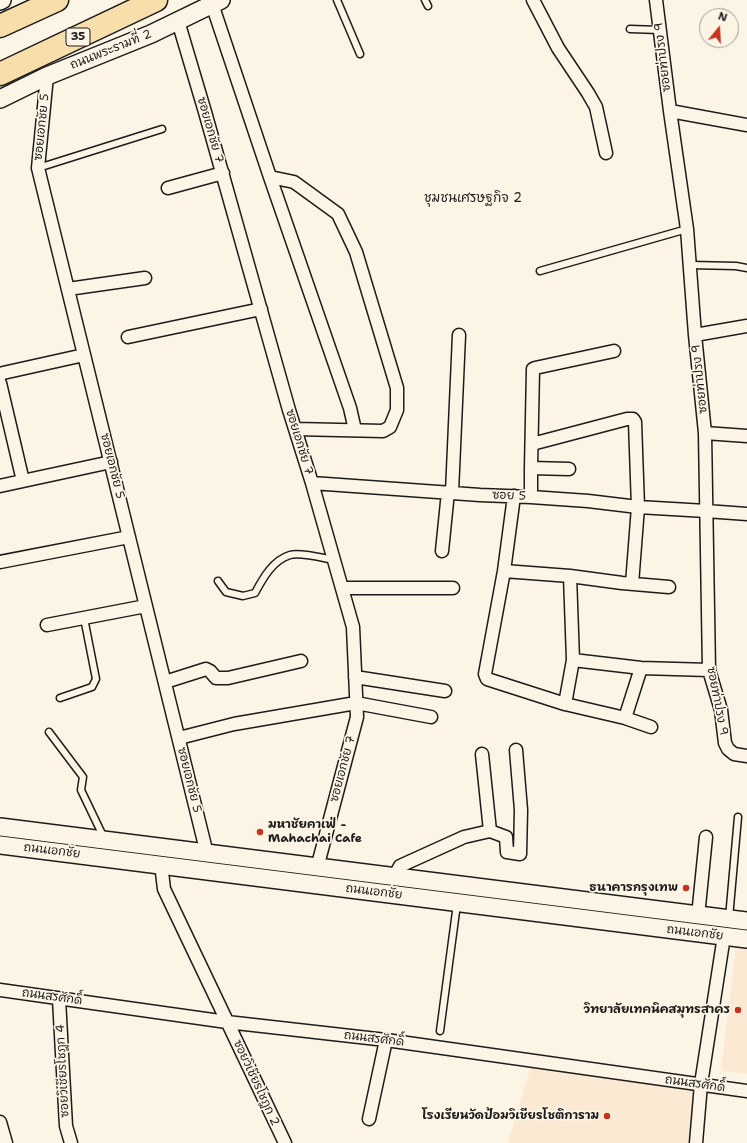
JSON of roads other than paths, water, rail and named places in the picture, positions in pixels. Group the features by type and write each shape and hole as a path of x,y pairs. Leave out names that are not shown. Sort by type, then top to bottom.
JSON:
{"highway":[{"path":"0,25 41,0"},
{"path":"0,25 56,0"},
{"name":"ถนนพระรามที่ 2","path":"0,74 156,0"}],"main road":[{"name":"ถนนพระรามที่ 2","path":"0,99 47,76 151,34 217,2"},
{"name":"ถนนเอกชัย","path":"0,827 747,922"},
{"name":"ถนนเอกชัย","path":"0,845 161,864 747,939"}],"street":[{"path":"533,0 558,48 596,107 606,153"},
{"name":"ซอยท่าปรง 9","path":"656,0 687,229 695,336 706,433 709,670 721,710 725,743 728,749 734,754 747,756"},
{"path":"217,2 270,177 348,401 356,430"},
{"name":"ซอยเอกชัย 7","path":"178,21 223,173 352,627 357,717 318,868"},
{"name":"ซอยเอกชัย 5","path":"47,76 38,168 207,854"},
{"path":"670,111 747,125"},
{"path":"168,188 223,173"},
{"path":"270,177 294,182 338,214 356,252 397,388 397,410 390,427 382,430 295,429"},
{"path":"68,289 145,278"},
{"path":"128,337 261,309"},
{"path":"695,336 747,326"},
{"path":"442,551 450,492 459,335"},
{"path":"531,497 533,369 614,350"},
{"path":"0,375 3,373 84,355"},
{"path":"0,383 23,481"},
{"path":"532,444 627,419 633,419 635,422 638,507 632,584"},
{"path":"706,433 747,436"},
{"path":"0,486 111,462"},
{"path":"531,468 569,469"},
{"name":"ซอย 5","path":"312,483 588,501 638,507 747,514"},
{"path":"514,496 504,571 485,677 487,679 565,704 625,718 651,727"},
{"path":"0,562 129,537"},
{"path":"504,571 570,576 669,587"},
{"path":"565,704 573,660 570,576"},
{"path":"342,588 453,588"},
{"path":"47,625 146,606"},
{"path":"573,660 641,668 709,670"},
{"path":"165,682 206,669 216,678 228,678 301,661"},
{"path":"625,718 641,668"},
{"path":"355,677 445,691"},
{"path":"179,738 234,724 356,703 432,717"},
{"path":"394,877 400,866 464,837 490,831 506,837 507,852 520,854 522,810 516,750"},
{"path":"482,754 490,831"},
{"path":"698,916 706,837"},
{"name":"ซอยวิเชียรโชฎก 2","path":"161,864 164,889 285,1143"},
{"path":"696,1143 701,1084 724,936"},
{"name":"ถนนสรศักดิ์","path":"0,990 227,1022 386,1040 747,1091"},
{"name":"ซอยวิเชียรโชฎก 4","path":"59,998 66,1126 71,1143"},
{"path":"369,1120 386,1040"},
{"path":"0,1122 6,1143"}],"lane":[{"path":"337,0 360,54"},
{"path":"630,29 660,30"},
{"path":"38,168 162,129"},
{"path":"540,271 687,229"},
{"path":"690,265 736,266 747,268"},
{"path":"218,581 226,592 242,596 255,593 262,580 277,561 291,554 310,555 334,560"},
{"path":"60,698 92,687 96,679 84,618"},
{"path":"49,732 84,778 81,790 106,841"},
{"path":"729,919 738,817"},
{"path":"440,1031 458,902"}],"place":[{"name":"มหาชัยคาเฟ่ - Mahachai Cafe","path":"260,832"},
{"name":"ธนาคารกรุงเทพ","path":"686,888"},
{"name":"วิทยาลัยเทคนิคสมุทรสาคร","path":"738,1010"},
{"name":"โรงเรียนวัดป้อมวิเชียรโชติการาม","path":"607,1116"}],"district":[{"name":"ชุมชนเศรษฐกิจ 2","path":"473,199"}]}
